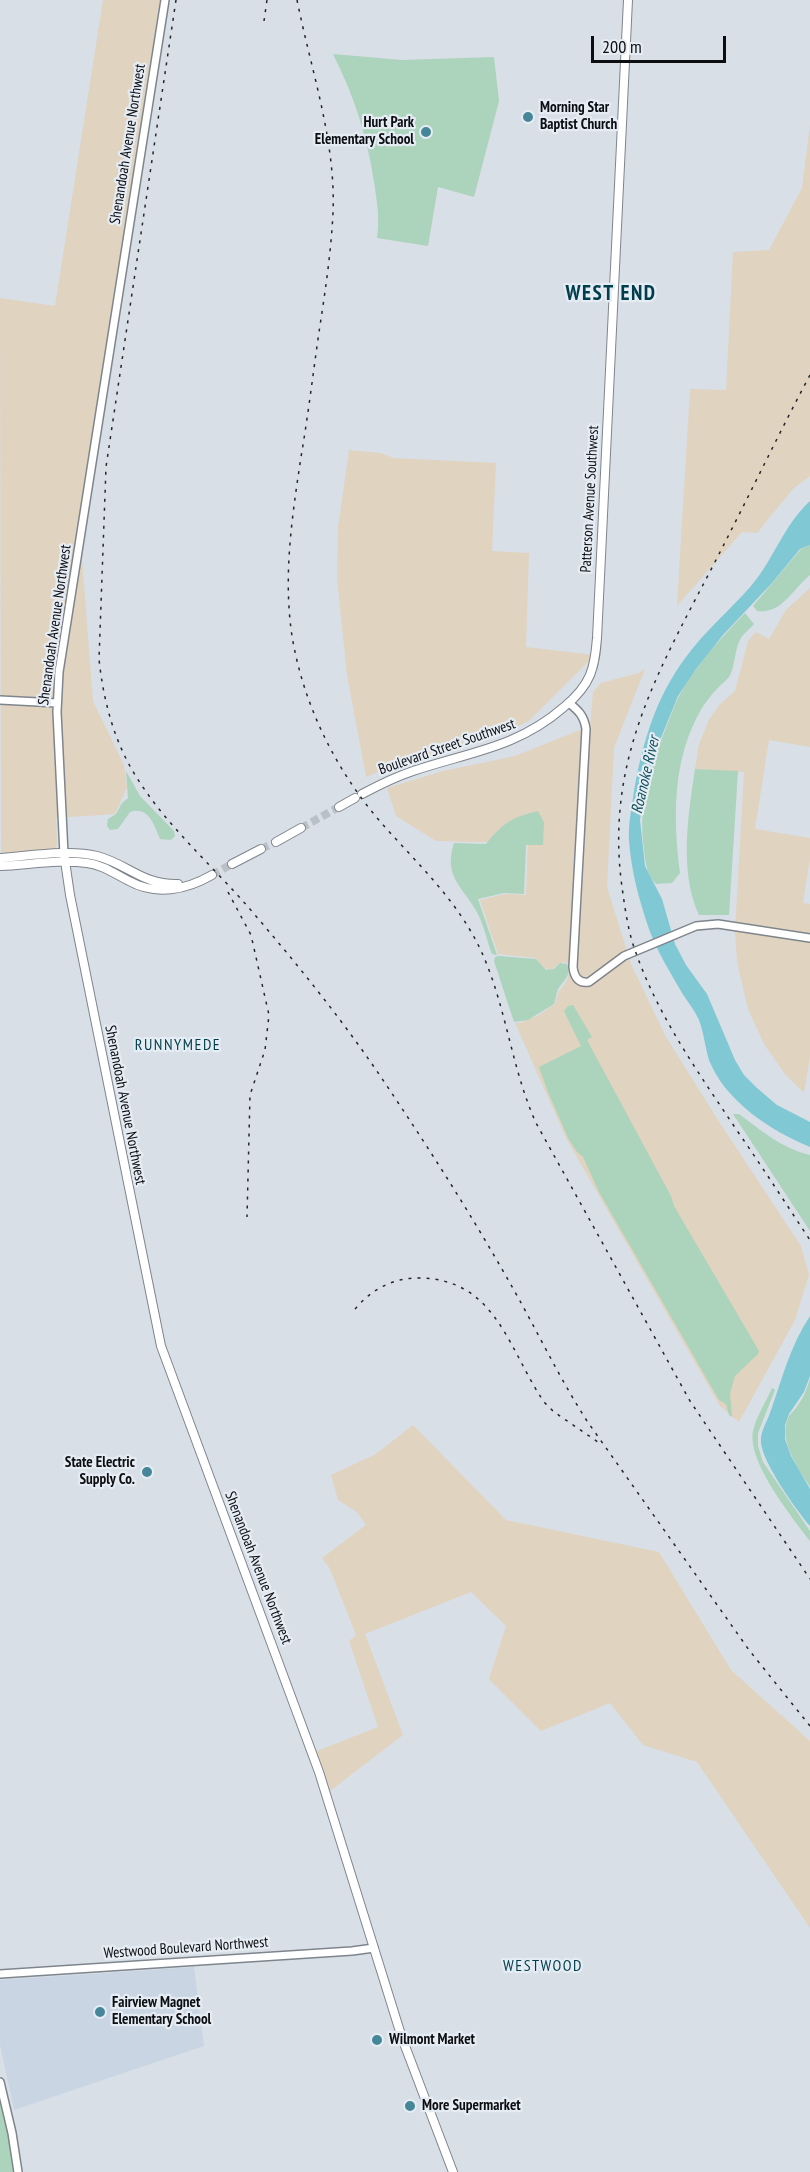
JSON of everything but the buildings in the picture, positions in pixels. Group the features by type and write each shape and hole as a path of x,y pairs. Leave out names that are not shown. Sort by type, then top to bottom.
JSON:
{"main road":[{"name":"Patterson Avenue Southwest","path":"569,703 589,678 593,668 597,638 628,0"},
{"name":"Boulevard Street Southwest","path":"339,807 396,777 514,740 547,721 569,703"},
{"path":"276,842 301,828"},
{"path":"232,864 261,849"},
{"path":"0,858 98,856 142,878 163,883 188,882 212,875 183,888 149,889 135,885 102,867 65,858 0,866"},
{"name":"Shenandoah Avenue Northwest","path":"65,858 145,1275 161,1346 317,1766 410,2060 453,2172"}],"street":[{"name":"Shenandoah Avenue Northwest","path":"65,858 57,703 59,672 165,0"},
{"path":"0,700 57,703"},
{"path":"569,703 585,720 586,729 573,967 575,976 580,982 593,981 616,961 646,945 696,926 709,924 810,938"},
{"name":"Westwood Boulevard Northwest","path":"0,1974 374,1948"},
{"path":"0,2082 18,2172"}],"shaded area":[{"path":"103,0 160,0 79,520 93,701 124,765 127,787 115,814 56,818 56,848 1,853 0,298 55,306"},
{"path":"810,125 810,476 793,489 757,533 742,532 677,606 690,389 726,390 733,252 769,250 802,188"},
{"path":"349,450 380,453 394,458 496,463 492,551 529,553 526,647 595,655 529,721 487,741 396,765 366,777 347,675 337,579 338,528"},
{"path":"810,588 810,747 769,740 755,829 810,838 810,858 803,903 810,904 810,1056 804,1093 785,1074 764,1044 748,1009 737,962 735,931 744,772 695,769 699,744 709,720 719,705 735,691 748,641 756,632 769,639 786,610"},
{"path":"645,669 614,748 607,887 631,964 666,1037 801,1246 809,1275 795,1320 739,1422 720,1406 567,1140 515,1023 539,1015 555,1004 559,991 567,981 570,969 569,964 564,962 550,971 536,958 498,954 480,900 505,894 526,895 528,843 436,841 396,816 387,788 443,771 515,756 590,726 593,692 601,683 639,673"},
{"path":"413,1425 506,1520 659,1552 731,1670 810,1741 810,1928 697,1762 643,1745 610,1703 541,1731 489,1679 506,1626 471,1592 365,1634 403,1735 326,1794 312,1753 378,1727 349,1641 356,1635 330,1569 322,1558 366,1525 357,1512 338,1500 331,1475 376,1454"},
{"name":"Fairview Magnet Elementary School","path":"194,1967 204,2046 14,2110 0,2045 0,1980"}],"green space":[{"path":"333,54 402,60 494,57 499,101 474,197 438,187 428,246 377,238 377,203 368,148 353,101"},
{"path":"810,545 810,575 780,605 766,611 757,611 753,606 801,549"},
{"path":"745,613 754,624 741,638 729,677 702,708 685,747 677,789 676,810 680,873 672,883 656,884 646,864 642,826 645,797 656,754 676,703 693,673"},
{"path":"695,769 738,771 729,915 699,915 693,898 687,862 687,843"},
{"path":"126,771 140,796 174,831 175,836 171,840 160,839 150,818 142,812 130,812 118,829 110,830 107,826 108,819 116,814 128,798"},
{"path":"538,811 544,822 543,845 526,845 524,894 504,893 478,899 497,955 492,954 478,914 453,873 451,855 454,843 486,844 509,822"},
{"path":"495,957 536,959 546,970 554,969 560,963 567,964 568,974 558,989 554,1004 528,1020 514,1022 494,961"},
{"path":"573,1005 592,1037 587,1040 671,1196 674,1206 759,1351 735,1376 730,1393 732,1417 729,1415 726,1404 719,1400 599,1192 583,1157 568,1138 548,1092 539,1067 581,1046 564,1011 568,1006"},
{"path":"733,1114 739,1114 781,1143 810,1155 810,1231"},
{"path":"810,1379 810,1487 790,1453 786,1425 789,1416 802,1399"},
{"path":"772,1388 775,1390 758,1433 758,1446 763,1462 810,1531 810,1541 772,1489 753,1444 754,1426"},
{"path":"0,2094 9,2130 16,2172 0,2172"}],"water":[{"name":"Roanoke River","path":"810,501 810,545 800,549 772,583 723,635 678,696 656,750 645,787 640,820 645,866 662,899 675,944 686,965 707,994 735,1060 744,1075 777,1105 810,1122 810,1147 780,1132 751,1113 726,1089 716,1075 709,1060 699,1020 664,961 649,929 634,874 629,834 634,791 646,737 666,688 693,647 759,576 793,521"},
{"path":"810,1316 810,1376 804,1392 789,1414 785,1425 785,1439 791,1456 810,1489 810,1526 774,1474 763,1452 761,1439 792,1351"}],"tunnel":[{"path":"301,828 339,807"},
{"path":"261,849 276,842"},
{"path":"212,875 232,864"}],"railway":[{"path":"176,0 106,467 99,659 103,687 114,729 131,768 157,806 285,951 338,1017 371,1063 472,1219 587,1421 749,1650 810,1726"},
{"path":"264,21 267,0"},
{"path":"297,0 327,132 333,186 328,273 290,546 289,614 304,686 312,710 334,756 362,799 450,900 470,930 491,976 519,1075 536,1123 690,1401 810,1579"},
{"path":"810,375 658,674 642,714 630,754 622,796 619,840 622,887 629,928 645,977 668,1023 695,1067 810,1240"},
{"path":"228,892 251,935 269,1015 265,1050 250,1095 247,1217"},
{"path":"355,1309 375,1291 399,1280 418,1278 444,1281 466,1290 483,1303 497,1320 544,1402 554,1412 598,1442"}],"place":[{"name":"Morning Star Baptist Church","path":"528,117"},
{"name":"Hurt Park Elementary School","path":"426,132"},
{"name":"State Electric Supply Co.","path":"147,1472"},
{"name":"Fairview Magnet Elementary School","path":"100,2012"},
{"name":"Wilmont Market","path":"377,2040"},
{"name":"More Supermarket","path":"410,2106"}],"district":[{"name":"WEST END","path":"611,294"},
{"name":"RUNNYMEDE","path":"178,1045"},
{"name":"WESTWOOD","path":"543,1966"}]}
